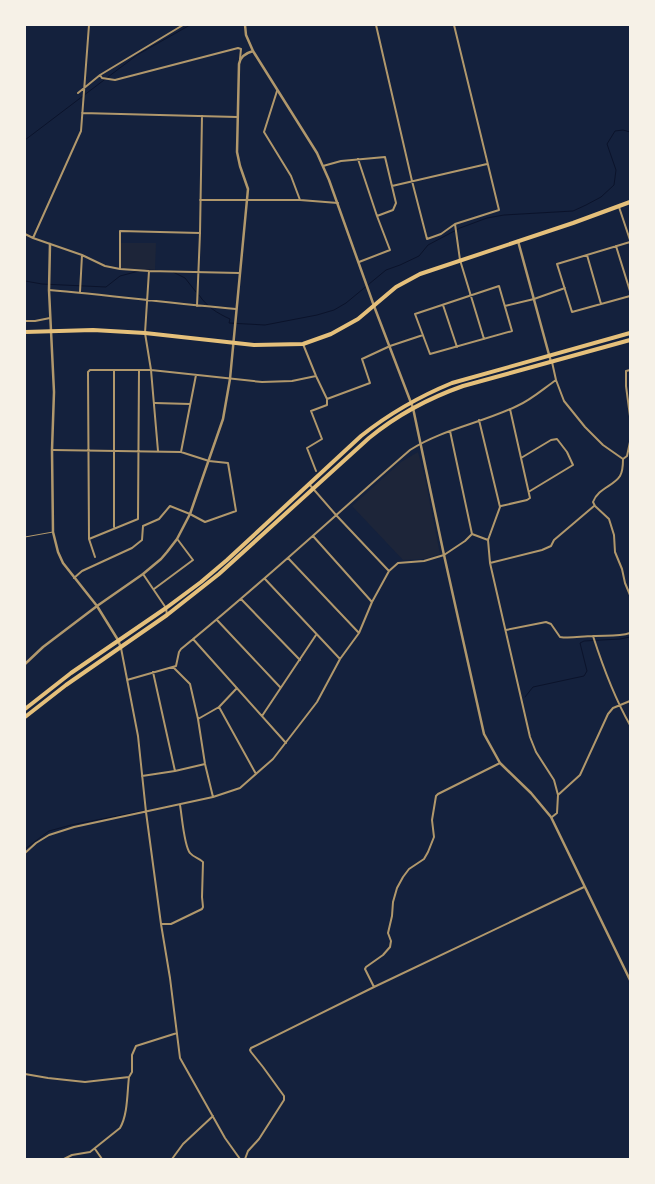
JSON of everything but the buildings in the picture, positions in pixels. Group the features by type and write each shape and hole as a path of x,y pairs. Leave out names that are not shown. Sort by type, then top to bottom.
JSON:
{"highway":[{"path":"25,332 93,330 144,333 254,345 303,344 330,334 358,319 396,287 410,278 630,202"},
{"path":"25,709 71,673 201,582 228,560 361,436 382,420 433,390 452,383 630,333"},
{"path":"25,718 66,685 167,615 232,563 380,429 399,416 447,392 464,386 630,340"}],"street":[{"path":"33,238 80,131 88,25"},
{"path":"78,92 100,75 183,25"},
{"path":"245,25 246,35 253,51 317,153 323,166 411,402 484,734 500,763 531,793 551,817 630,980"},
{"path":"376,25 427,239 441,234 455,224 499,210 454,25"},
{"path":"25,664 43,647 143,574 168,552 190,514 209,461 223,419 230,379 247,200 247,184 237,152 241,49 238,48 115,80 102,78 100,75"},
{"path":"240,60 247,53 253,51"},
{"path":"277,91 264,132 291,176 300,200"},
{"path":"82,113 238,117"},
{"path":"197,306 202,116"},
{"path":"323,166 342,160 384,157 396,203 393,210 377,216"},
{"path":"358,159 390,250 359,262"},
{"path":"392,186 487,164"},
{"path":"200,200 300,200 338,203"},
{"path":"618,205 630,241 557,264 572,312 630,296"},
{"path":"455,224 460,260 484,339"},
{"path":"120,269 120,231 200,233"},
{"path":"25,234 82,255 105,266 120,269 150,272 240,273"},
{"path":"518,241 556,380 564,401 603,445 624,459"},
{"path":"50,244 50,331 54,392 52,450 54,532 58,552 63,563 97,606 121,648 138,736 146,812 180,1058 225,1138 240,1159"},
{"path":"616,246 630,292"},
{"path":"80,292 82,255"},
{"path":"588,255 601,304"},
{"path":"150,272 144,333 151,370 158,450"},
{"path":"499,286 512,331 430,354 415,314 471,295 499,286"},
{"path":"505,306 534,299 565,288"},
{"path":"49,290 236,309"},
{"path":"443,305 457,347"},
{"path":"25,321 50,318"},
{"path":"327,399 370,384 362,359 390,346 423,335"},
{"path":"303,344 327,399 327,405 311,411 322,439 306,448 316,471"},
{"path":"96,557 89,539 88,372 90,370 151,370 262,382 292,381 316,376"},
{"path":"114,370 114,528"},
{"path":"89,539 138,519 139,370"},
{"path":"630,370 626,371 630,416"},
{"path":"181,452 196,375"},
{"path":"127,680 173,668 177,664 179,652 420,443 449,430 518,406 556,380"},
{"path":"154,403 190,404"},
{"path":"500,507 530,498 530,491 510,409"},
{"path":"479,420 500,507 488,540 490,563 530,738 536,752 554,780 558,795 557,813 551,817"},
{"path":"449,430 472,534"},
{"path":"521,458 551,440 556,439 567,452 573,465 530,491"},
{"path":"624,459 629,456 630,442"},
{"path":"52,450 158,450 181,452 209,461 228,463 236,512 205,522 170,506 159,519 143,526 142,540 132,548 82,571 74,578"},
{"path":"624,459 620,477 595,496 593,502 609,519 614,535 615,552 630,595"},
{"path":"309,484 389,571"},
{"path":"490,563 551,546 554,540 595,506"},
{"path":"472,534 488,540"},
{"path":"25,853 49,835 74,827 213,797 240,788 273,759 317,702 340,659 359,633 372,602 389,571 398,563 424,561 444,555 465,542 472,534"},
{"path":"313,536 372,602"},
{"path":"154,590 194,560 177,539"},
{"path":"288,558 359,633"},
{"path":"143,574 166,608 167,615"},
{"path":"265,579 340,659"},
{"path":"241,599 300,660"},
{"path":"217,620 281,688"},
{"path":"506,630 546,622 551,624 560,637 565,638 624,635 630,633"},
{"path":"262,716 317,635"},
{"path":"593,636 619,706 630,725"},
{"path":"193,640 286,742"},
{"path":"173,668 190,684 213,797"},
{"path":"153,672 175,771"},
{"path":"198,719 219,707 237,688"},
{"path":"558,795 580,775 608,714 613,708 630,700"},
{"path":"219,707 256,774"},
{"path":"374,987 365,969 390,947 391,941 388,933 397,888 409,869 424,859 428,852 434,837 432,820 436,796 500,763"},
{"path":"142,776 205,764"},
{"path":"161,924 171,924 203,907 203,862 189,852 180,804"},
{"path":"245,1159 248,1151 259,1139 284,1100 284,1096 251,1052 251,1048 585,886"},
{"path":"64,1159 72,1155 90,1152 120,1128 125,1112 129,1077 132,1072 132,1055 136,1046 177,1033"},
{"path":"25,1074 84,1082 129,1077"},
{"path":"172,1159 183,1144 213,1116"},
{"path":"95,1148 102,1159"}],"lane":[{"path":"25,537 54,532"}],"shaded area":[{"path":"121,243 156,243 155,271 120,268"},
{"path":"418,452 440,554 424,559 403,560 352,506 401,462"}],"waterway":[{"path":"25,140 137,55 190,25"},
{"path":"199,295 205,303 230,319 229,323 265,325 334,310 346,303 386,270 419,256 428,245 460,228 487,218 504,215 573,211 601,197 614,185 616,170 607,144 615,131 623,130 630,132"},
{"path":"146,270 169,271"},
{"path":"25,281 42,284 106,287 120,276 139,271"},
{"path":"173,272 185,278 196,292"},
{"path":"525,697 533,687 584,676 587,671 580,643 584,641 630,637"},
{"path":"25,849 49,831 143,811"}]}
